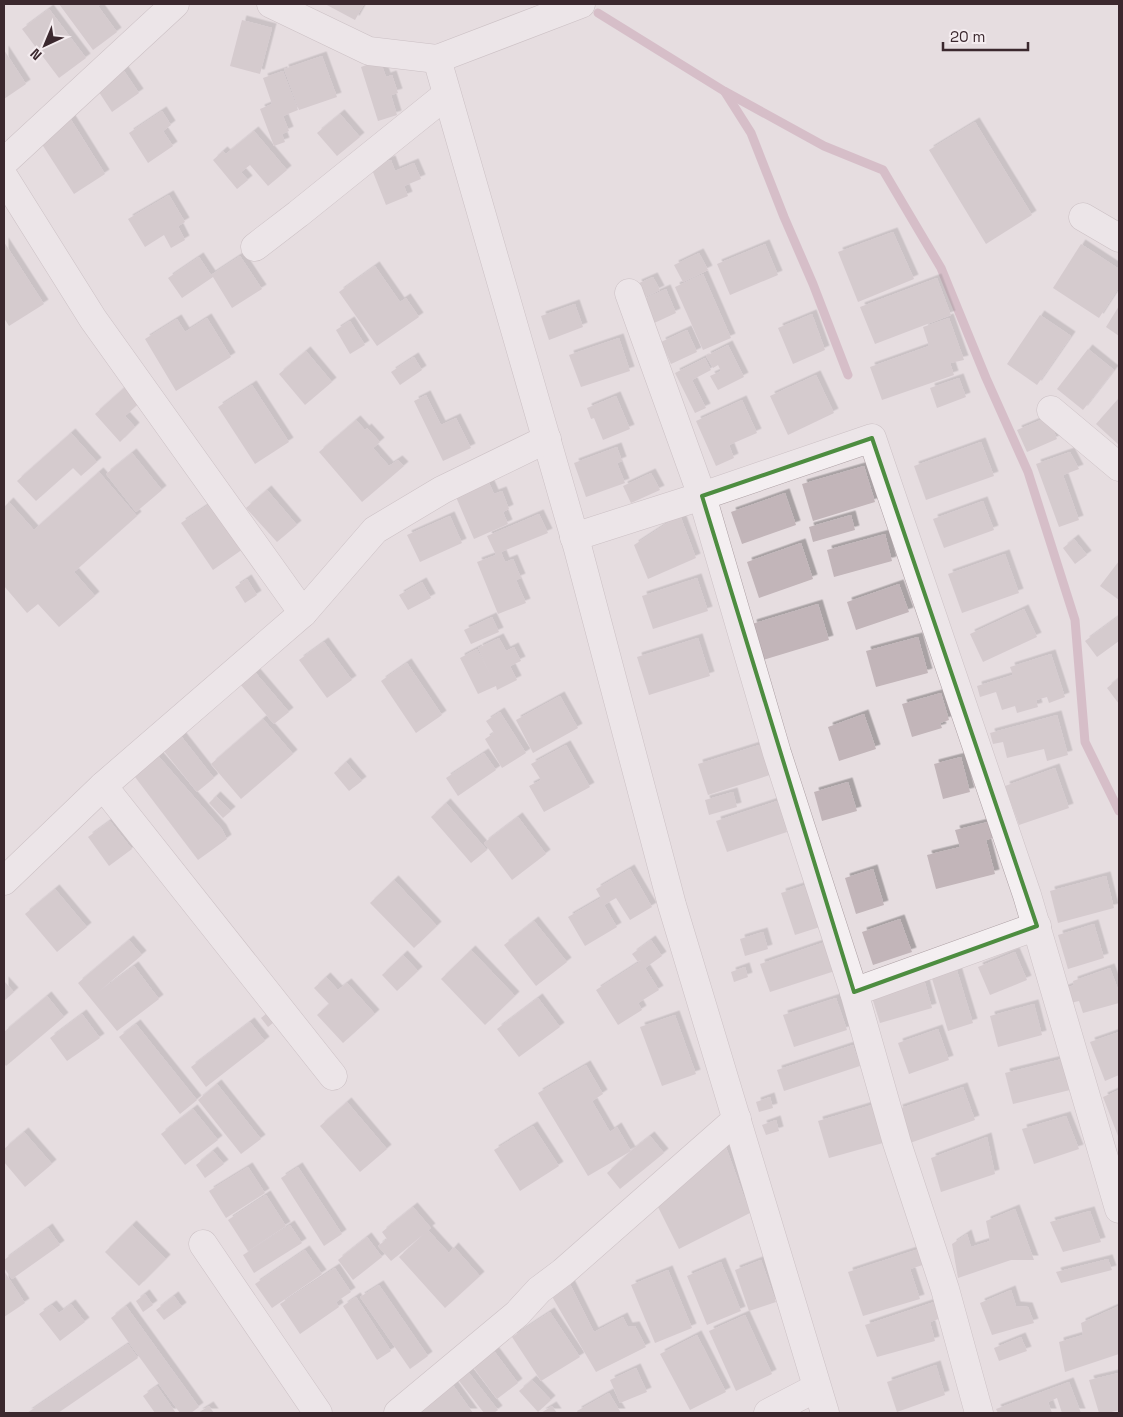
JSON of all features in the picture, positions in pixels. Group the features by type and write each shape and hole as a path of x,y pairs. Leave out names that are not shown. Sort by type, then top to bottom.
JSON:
{"street":[{"path":"4,162 175,4"},
{"path":"271,4 370,51 437,59 581,4"},
{"path":"437,59 547,439 672,905 825,1413"},
{"path":"255,247 446,94"},
{"path":"4,177 93,319 303,613"},
{"path":"1083,217 1119,238"},
{"path":"629,293 702,496 778,753 854,992 897,1143 945,1289 979,1413"},
{"path":"1051,410 1119,468"},
{"path":"574,537 872,438 1021,876 1119,1209"},
{"path":"4,881 103,786 303,613 374,530 442,490 547,439"},
{"path":"103,786 333,1076"},
{"path":"854,992 1037,926"},
{"path":"398,1413 518,1314 539,1290 563,1272 737,1119"},
{"path":"202,1244 318,1413"},
{"path":"768,1413 816,1388"}],"highlighted area":[{"path":"872,438 1037,926 854,992 702,496"}],"building":[{"path":"59,4 101,4 98,6 117,32 93,50"},
{"path":"325,4 364,4 355,20"},
{"path":"49,9 86,58 59,78 22,29"},
{"path":"242,20 272,28 260,74 230,66"},
{"path":"4,50 26,84 4,99"},
{"path":"322,56 337,97 299,110 284,69"},
{"path":"380,60 386,77 392,75 398,93 391,95 397,115 378,121 361,67"},
{"path":"120,65 139,93 112,112 93,83"},
{"path":"283,71 298,110 283,116 289,131 282,134 285,142 274,146 260,109 272,104 263,78"},
{"path":"162,111 171,125 163,131 173,146 148,163 129,133"},
{"path":"340,114 360,137 337,156 317,133"},
{"path":"68,115 105,174 74,194 36,135"},
{"path":"975,122 1032,215 986,244 929,150"},
{"path":"254,131 287,170 268,186 250,165 241,172 248,180 237,189 213,160 223,151 226,154"},
{"path":"391,160 395,171 414,163 421,179 404,186 408,196 386,205 371,167"},
{"path":"169,195 185,222 178,226 185,240 171,248 164,235 145,247 128,219"},
{"path":"893,232 914,279 858,302 838,252"},
{"path":"4,242 44,304 9,326 4,318"},
{"path":"765,244 778,275 730,295 717,264"},
{"path":"1081,244 1119,269 1119,287 1099,318 1053,288"},
{"path":"699,253 708,270 683,282 674,265"},
{"path":"240,256 262,289 232,308 213,277 182,298 168,278 199,257 211,275"},
{"path":"375,266 400,302 406,298 419,317 377,346 339,292"},
{"path":"703,274 731,338 703,350 675,287"},
{"path":"653,277 660,290 643,298 637,284"},
{"path":"937,278 951,315 875,344 860,307"},
{"path":"666,289 676,313 652,324 641,300"},
{"path":"575,304 583,327 549,340 541,316"},
{"path":"1119,306 1119,336 1106,327"},
{"path":"812,314 825,350 793,364 778,328"},
{"path":"1040,315 1071,336 1037,385 1007,364"},
{"path":"207,318 231,357 176,391 145,339 177,319 185,332"},
{"path":"949,318 964,360 950,363 954,375 882,400 870,367 929,346 923,327"},
{"path":"350,321 365,345 350,354 336,330"},
{"path":"687,330 697,352 671,364 661,342"},
{"path":"619,338 630,371 581,387 569,355"},
{"path":"728,345 744,377 718,390 710,376 721,371 718,365 713,368 706,356"},
{"path":"1088,349 1114,370 1083,410 1057,389"},
{"path":"306,351 332,382 305,405 279,374"},
{"path":"414,357 422,370 400,385 391,372"},
{"path":"705,358 711,370 692,380 706,408 695,413 675,373"},
{"path":"816,375 834,413 788,435 770,396"},
{"path":"959,378 966,397 937,408 930,388"},
{"path":"133,380 147,396 125,416 135,427 120,442 95,414"},
{"path":"252,385 289,442 255,464 218,407"},
{"path":"426,395 441,425 456,418 471,448 443,461 414,401"},
{"path":"616,396 630,429 603,440 594,418 591,419 587,408"},
{"path":"1119,398 1119,445 1096,424"},
{"path":"742,400 757,433 729,445 734,458 716,466 696,421"},
{"path":"1048,417 1057,439 1027,452 1017,430"},
{"path":"356,420 365,430 367,428 380,442 373,448 389,466 398,460 404,466 362,502 319,452"},
{"path":"71,433 97,462 81,476 73,468 36,501 17,481"},
{"path":"981,442 994,476 926,500 914,466"},
{"path":"617,447 622,461 617,463 625,483 586,497 574,463"},
{"path":"1070,452 1079,469 1063,475 1079,520 1059,527 1036,464"},
{"path":"132,453 162,490 136,512 106,474"},
{"path":"864,466 875,502 813,521 802,484"},
{"path":"99,472 137,516 74,572 95,596 59,627 38,604 27,613 4,586 4,507 9,502 34,530"},
{"path":"651,473 660,490 631,503 623,486"},
{"path":"486,476 494,494 502,491 509,509 503,512 508,524 474,539 453,490"},
{"path":"267,490 297,525 277,542 246,508"},
{"path":"785,493 796,525 742,544 731,512"},
{"path":"983,501 994,530 944,548 933,519"},
{"path":"211,503 243,549 213,570 181,523"},
{"path":"539,514 548,533 501,552 505,562 513,559 521,578 516,580 526,603 498,614 477,562 496,555 487,536"},
{"path":"680,515 696,558 648,579 634,545"},
{"path":"851,515 855,530 813,542 809,527"},
{"path":"450,516 462,543 420,562 407,535"},
{"path":"885,534 892,561 834,577 827,550"},
{"path":"1074,539 1087,555 1075,564 1063,548"},
{"path":"801,543 813,579 759,598 747,562"},
{"path":"1005,554 1019,593 962,613 948,574"},
{"path":"1119,561 1119,600 1100,586"},
{"path":"697,578 708,611 653,629 642,596"},
{"path":"247,579 257,595 245,603 235,587"},
{"path":"422,582 431,598 408,610 399,595"},
{"path":"899,584 909,612 856,630 847,602"},
{"path":"818,604 829,640 763,660 752,624"},
{"path":"1024,609 1037,637 983,662 970,634"},
{"path":"1119,616 1119,641 1097,657 1085,641"},
{"path":"492,617 499,632 471,644 464,630"},
{"path":"918,637 928,673 876,687 866,651"},
{"path":"499,638 506,651 514,647 521,661 510,666 517,680 497,690 496,686 478,694 460,658 477,649 491,676 478,648"},
{"path":"698,638 710,676 649,695 637,657"},
{"path":"324,642 352,680 327,698 299,660"},
{"path":"1051,654 1065,697 1049,703 1047,697 1036,700 1038,707 1017,713 1015,706 1002,710 996,692 980,697 977,686 1013,675 1010,667"},
{"path":"407,663 442,715 416,733 381,681"},
{"path":"254,671 289,712 274,724 240,684"},
{"path":"1119,678 1119,704 1107,688"},
{"path":"941,693 949,720 940,723 942,728 912,737 902,704"},
{"path":"560,696 578,728 533,753 516,720"},
{"path":"500,712 526,753 502,768 485,739 494,733 486,721"},
{"path":"864,714 876,749 839,761 828,727"},
{"path":"1057,715 1068,755 1047,761 1044,749 1007,758 1003,742 993,744 990,733"},
{"path":"263,719 293,754 241,799 211,764"},
{"path":"177,731 214,778 197,792 159,745"},
{"path":"766,743 776,773 708,795 698,764"},
{"path":"566,745 590,787 544,812 529,786 541,780 531,764"},
{"path":"153,750 222,829 227,839 198,860 132,773"},
{"path":"484,753 496,770 458,796 446,778"},
{"path":"961,757 970,792 943,799 934,764"},
{"path":"346,762 362,781 349,791 334,773"},
{"path":"1055,768 1069,808 1019,825 1005,786"},
{"path":"848,782 857,811 822,821 814,792"},
{"path":"733,792 737,807 709,815 705,800"},
{"path":"216,796 231,811 223,818 209,803"},
{"path":"777,801 787,832 727,852 716,821"},
{"path":"446,803 487,850 471,863 431,817"},
{"path":"518,817 546,854 512,880 484,843"},
{"path":"110,821 132,849 109,866 88,837"},
{"path":"992,821 996,837 986,840 995,874 936,889 927,855 960,847 955,830"},
{"path":"630,869 652,907 630,920 616,898 604,905 617,927 585,946 568,917 601,898 596,889"},
{"path":"873,869 884,905 856,914 845,878"},
{"path":"1106,876 1114,908 1058,923 1050,891"},
{"path":"394,880 437,926 414,948 370,903"},
{"path":"815,882 829,924 795,935 781,893"},
{"path":"55,889 87,927 57,952 25,914"},
{"path":"900,919 912,952 873,965 862,932"},
{"path":"534,921 567,962 536,986 504,945"},
{"path":"1094,924 1104,958 1068,969 1058,935"},
{"path":"763,932 768,949 745,956 740,939"},
{"path":"129,940 142,955 97,993 134,966 159,999 117,1031 78,983"},
{"path":"651,940 662,956 645,968 659,990 638,1003 642,1010 618,1025 596,990 641,961 638,962 632,954"},
{"path":"828,941 838,970 770,992 760,964"},
{"path":"471,950 515,996 485,1025 441,979"},
{"path":"1015,952 1027,980 990,995 978,967"},
{"path":"403,955 418,971 397,991 382,975"},
{"path":"955,964 973,1023 948,1031 930,972"},
{"path":"745,967 748,977 734,982 731,972"},
{"path":"1110,968 1119,992 1119,1003 1083,1013 1079,1001 1066,1004 1062,990 1074,985 1073,981"},
{"path":"923,976 932,1008 880,1023 870,991"},
{"path":"326,977 338,990 347,983 375,1014 343,1043 317,1015 329,1004 314,988"},
{"path":"4,981 14,992 4,1001"},
{"path":"47,996 64,1017 6,1066 4,1063 4,1032"},
{"path":"538,998 560,1027 519,1057 497,1029"},
{"path":"836,998 847,1030 794,1047 783,1015"},
{"path":"1034,1004 1042,1035 998,1047 990,1016"},
{"path":"272,1009 279,1018 268,1027 261,1018"},
{"path":"82,1014 100,1038 67,1061 50,1038"},
{"path":"675,1015 696,1074 662,1086 640,1027"},
{"path":"250,1022 265,1041 206,1087 191,1067"},
{"path":"136,1024 197,1100 180,1114 119,1037"},
{"path":"938,1029 949,1060 909,1074 898,1043"},
{"path":"1119,1032 1119,1075 1105,1081 1090,1042"},
{"path":"853,1045 860,1066 784,1091 777,1070"},
{"path":"1062,1059 1070,1090 1013,1104 1005,1073"},
{"path":"586,1065 603,1094 592,1101 610,1132 617,1127 631,1151 588,1176 538,1093"},
{"path":"217,1084 261,1139 241,1154 198,1100"},
{"path":"963,1087 975,1120 910,1143 898,1109"},
{"path":"1119,1090 1119,1135 1118,1136 1103,1097"},
{"path":"770,1097 773,1108 759,1112 756,1102"},
{"path":"347,1102 387,1149 360,1172 320,1126"},
{"path":"872,1105 883,1143 829,1158 818,1121"},
{"path":"193,1109 218,1140 185,1165 161,1134"},
{"path":"1066,1116 1079,1149 1034,1164 1022,1129"},
{"path":"776,1120 779,1131 766,1135 762,1125"},
{"path":"533,1126 559,1166 520,1191 494,1150"},
{"path":"24,1132 52,1164 25,1187 4,1162 4,1149"},
{"path":"650,1136 664,1153 620,1189 607,1173"},
{"path":"987,1137 995,1174 941,1192 931,1158"},
{"path":"723,1139 750,1213 679,1249 652,1195"},
{"path":"213,1151 224,1164 205,1178 196,1165"},
{"path":"248,1167 265,1193 226,1218 209,1191"},
{"path":"298,1167 342,1234 324,1246 281,1178"},
{"path":"266,1195 286,1226 248,1251 228,1220"},
{"path":"413,1207 431,1228 428,1230 449,1253 454,1247 480,1276 445,1308 399,1257 425,1233 391,1261 378,1246 387,1239 382,1232"},
{"path":"1015,1209 1034,1260 1011,1260 958,1278 952,1244 967,1234 971,1247 990,1241 986,1221"},
{"path":"1090,1211 1101,1242 1063,1252 1050,1222"},
{"path":"132,1225 166,1259 139,1286 105,1252"},
{"path":"290,1225 302,1243 254,1273 243,1255"},
{"path":"48,1228 60,1245 12,1279 4,1268 4,1260"},
{"path":"367,1237 382,1257 353,1280 338,1260"},
{"path":"925,1247 926,1264 910,1269 920,1299 863,1316 848,1272"},
{"path":"305,1250 322,1274 272,1308 255,1284"},
{"path":"1108,1259 1112,1270 1061,1283 1056,1272"},
{"path":"761,1260 776,1302 749,1311 735,1270"},
{"path":"721,1262 741,1311 707,1325 687,1276"},
{"path":"335,1268 351,1292 336,1302 339,1307 300,1334 280,1304"},
{"path":"668,1270 692,1328 655,1343 631,1285"},
{"path":"4,1271 25,1303 4,1317"},
{"path":"567,1278 594,1332 623,1317 628,1327 635,1326 646,1347 596,1372 547,1288"},
{"path":"379,1285 428,1356 410,1369 360,1297"},
{"path":"1011,1290 1016,1306 1028,1307 1034,1323 992,1335 980,1303"},
{"path":"145,1294 153,1305 143,1312 136,1301"},
{"path":"174,1296 182,1307 164,1320 156,1310"},
{"path":"356,1297 391,1351 377,1360 343,1306"},
{"path":"943,1299 950,1315 930,1322 935,1341 877,1357 865,1325"},
{"path":"71,1304 85,1322 60,1341 39,1314 52,1305 59,1313"},
{"path":"126,1306 199,1407 191,1413 180,1413 111,1318"},
{"path":"1119,1306 1119,1354 1065,1372 1059,1342 1083,1335 1081,1323"},
{"path":"550,1312 580,1357 541,1381 512,1337"},
{"path":"745,1315 772,1374 736,1391 709,1331"},
{"path":"697,1335 726,1392 690,1410 660,1354"},
{"path":"1021,1337 1027,1351 999,1361 994,1348"},
{"path":"128,1344 138,1358 58,1413 27,1413"},
{"path":"494,1351 518,1383 497,1399 473,1367"},
{"path":"936,1365 945,1395 897,1412 887,1382"},
{"path":"636,1368 647,1392 620,1403 610,1380"},
{"path":"466,1369 498,1410 494,1413 484,1413 456,1377"},
{"path":"1119,1373 1119,1410 1099,1413 1089,1380"},
{"path":"532,1380 551,1400 538,1412 519,1391"},
{"path":"450,1381 473,1413 412,1413"},
{"path":"1069,1382 1081,1413 1062,1413 1057,1398 1048,1402 1052,1413 998,1413 996,1409"},
{"path":"157,1386 176,1413 155,1413 143,1396"},
{"path":"609,1393 621,1413 578,1413 577,1411"},
{"path":"209,1406 214,1413 198,1413"},
{"path":"552,1406 557,1413 541,1413"}],"waterway":[{"path":"598,13 724,91 824,146 883,170 941,268 986,378 1028,472 1075,620 1085,742 1119,811"},
{"path":"725,92 751,133 848,375"}]}
